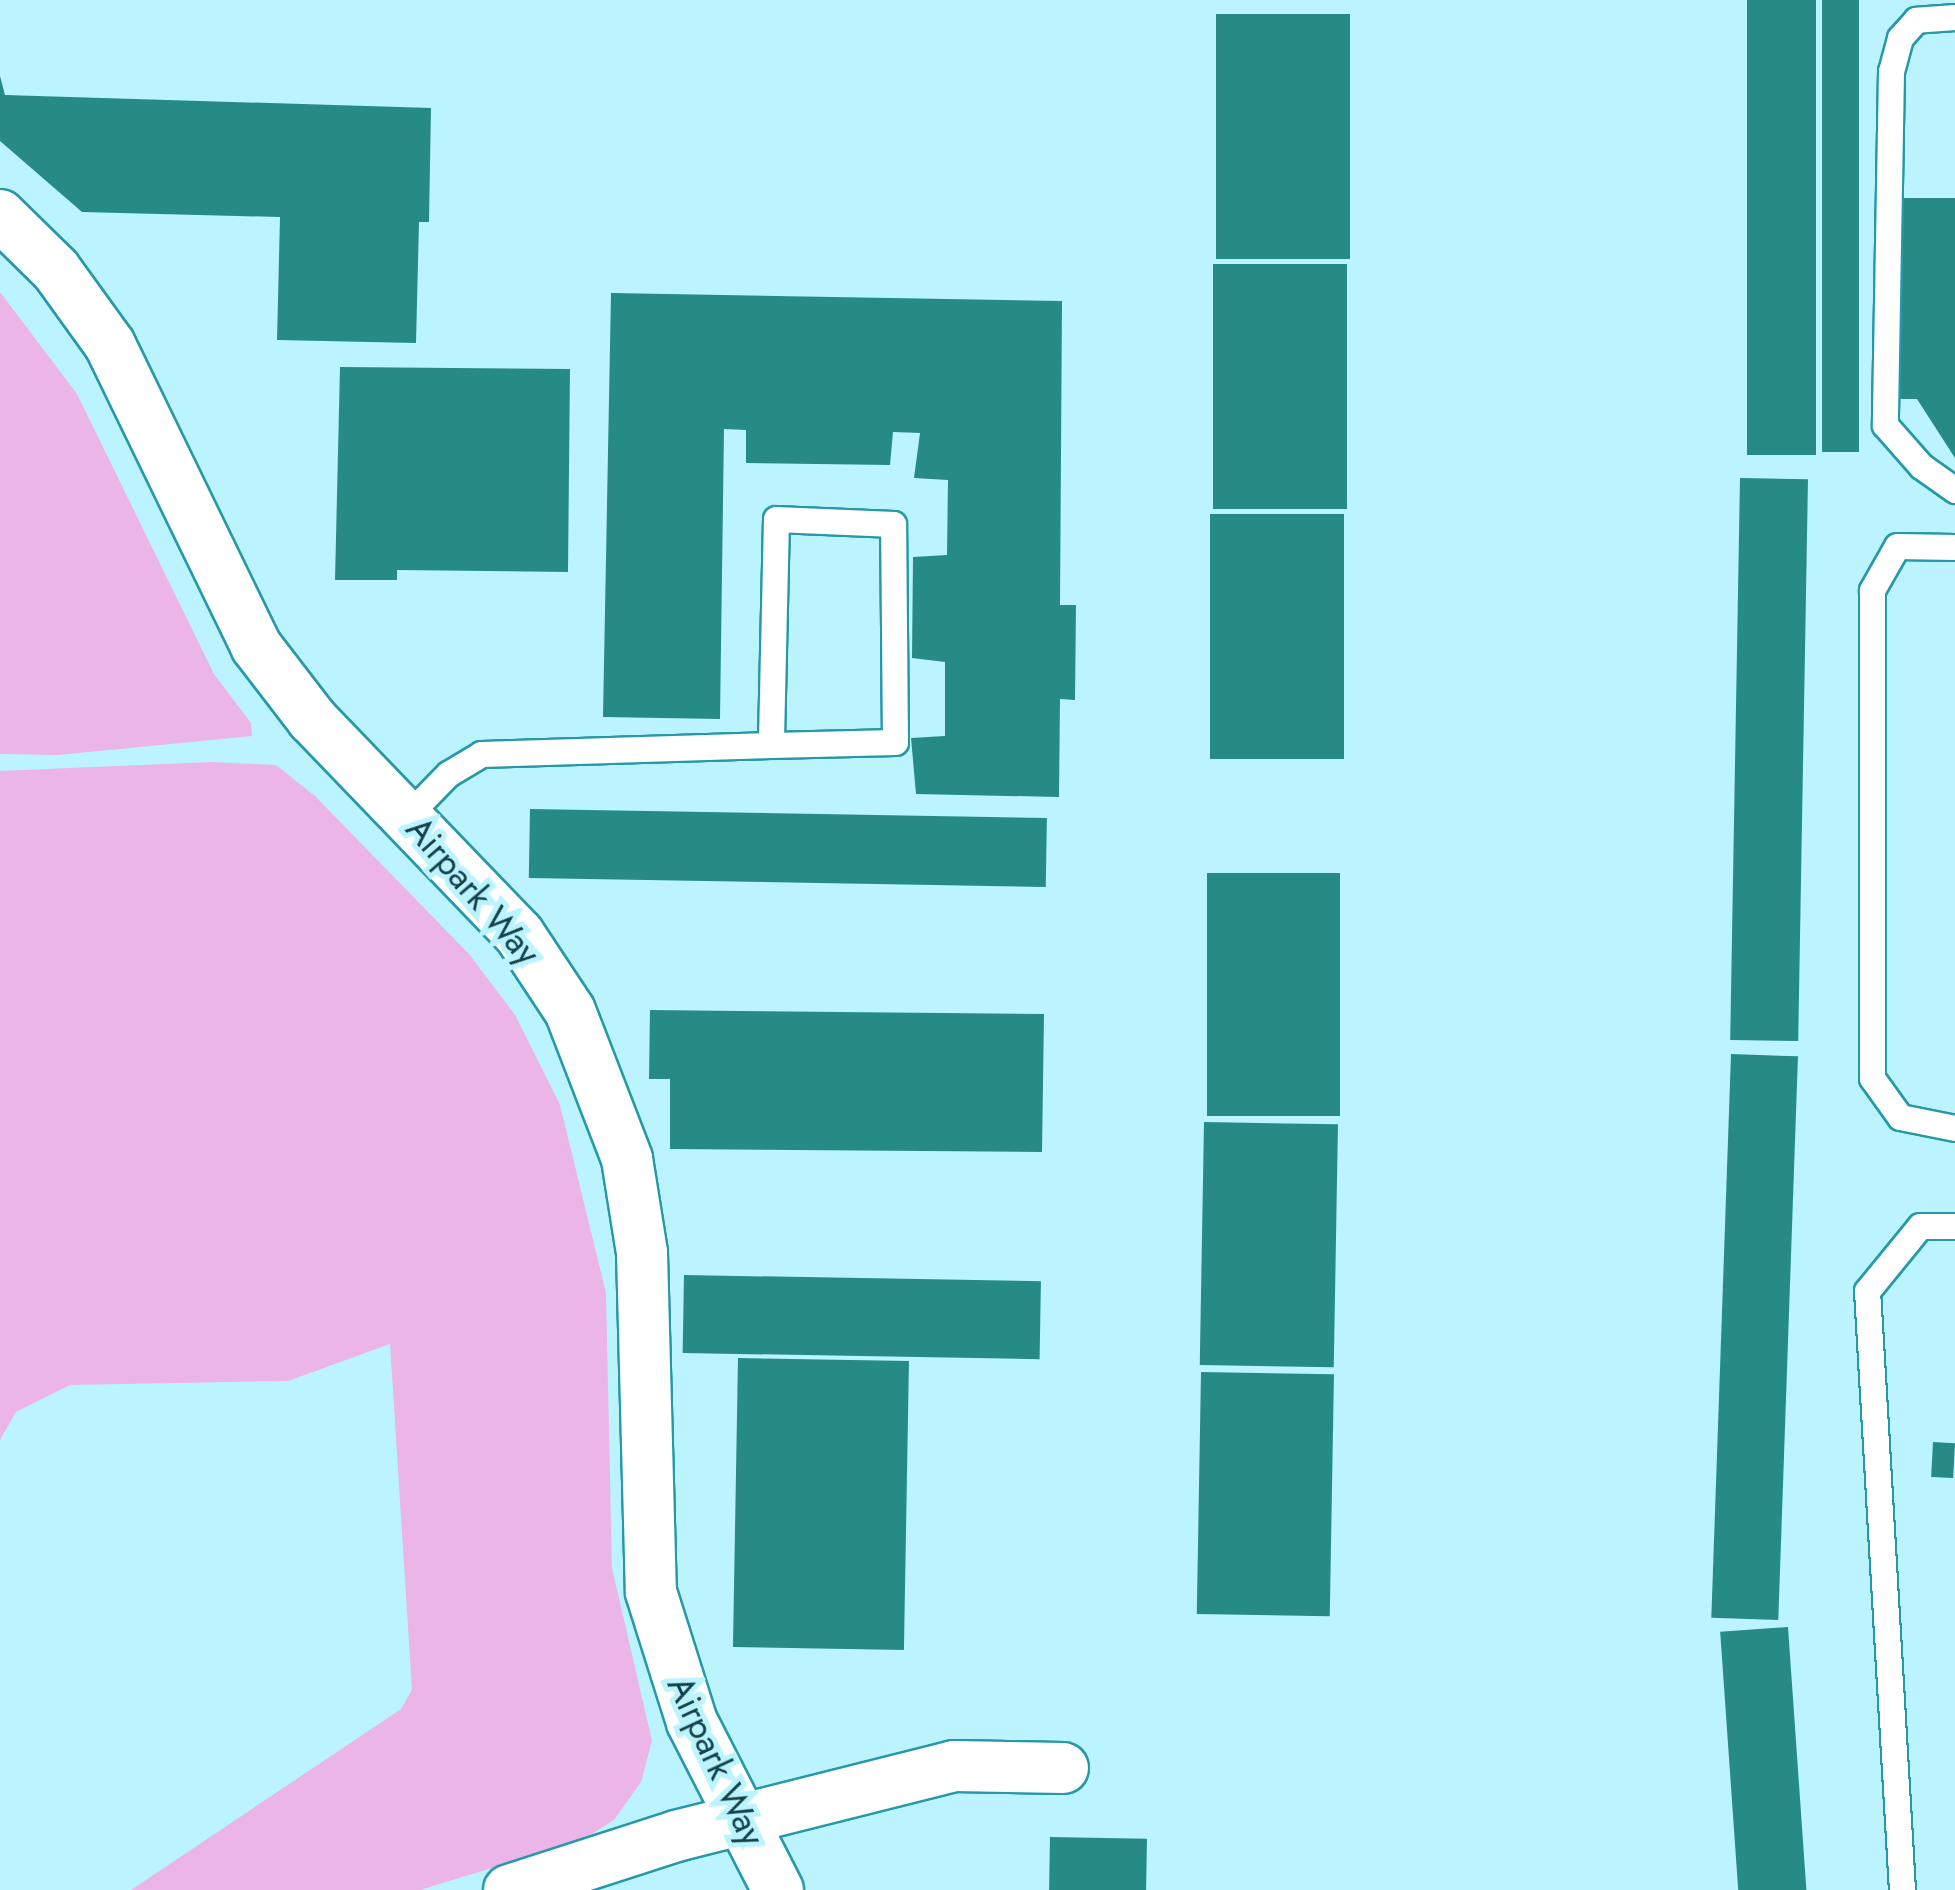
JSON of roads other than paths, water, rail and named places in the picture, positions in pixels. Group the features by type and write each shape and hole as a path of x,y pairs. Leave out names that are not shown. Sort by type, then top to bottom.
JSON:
{"street":[{"name":"Airpark Way","path":"0,215 56,270 110,345 256,646 312,719 519,934 570,1010 604,1086 627,1160 642,1253 650,1592 692,1722 778,1890"},
{"path":"509,1890 740,1818 954,1766 1063,1768"}],"lane":[{"path":"1955,17 1916,20 1900,38 1891,71 1885,425 1921,466 1955,490"},
{"path":"407,816 448,774 481,754 771,746 895,742 893,524 776,519 771,746"},
{"path":"1955,547 1897,546 1872,590 1872,1078 1900,1117 1955,1128"},
{"path":"1902,1890 1867,1291 1920,1226 1955,1226"}]}
